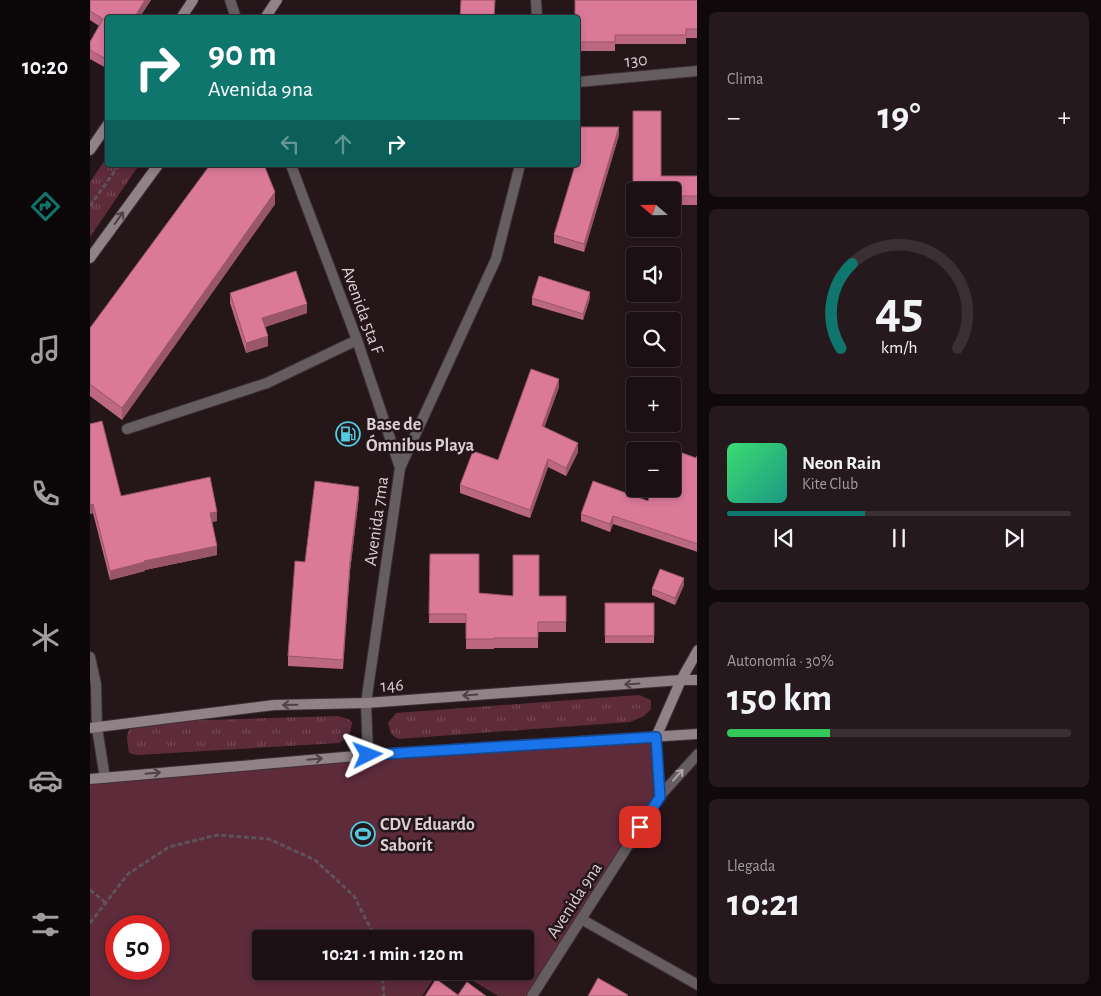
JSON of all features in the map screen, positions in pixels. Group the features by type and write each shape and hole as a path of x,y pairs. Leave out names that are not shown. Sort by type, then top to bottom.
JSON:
{"main road":[{"path":"183,15 193,0"},
{"path":"266,15 277,0"},
{"path":"90,150 105,128"},
{"path":"90,258 157,167"},
{"path":"656,737 681,680 697,650"},
{"name":"146","path":"93,728 274,705 366,703 697,680"},
{"path":"90,779 368,755 697,734"}],"street":[{"path":"230,0 235,15"},
{"path":"536,0 537,15"},
{"name":"130","path":"580,82 697,71"},
{"name":"Avenida 5ta F","path":"292,167 357,340 400,468"},
{"name":"Avenida 7ma","path":"368,755 366,703 400,468 496,259 519,167"},
{"path":"126,429 267,383 357,340"},
{"path":"90,657 96,684 93,728 105,778"},
{"path":"656,737 660,797"},
{"name":"Avenida 9na","path":"532,996 660,797 697,754"},
{"path":"581,920 697,985"}],"path":[{"path":"90,206 118,167"},
{"path":"90,923 128,874 169,847 217,835 269,839 315,860 354,896 371,930"},
{"path":"90,890 106,903"},
{"path":"383,980 384,996"}],"green space":[{"path":"105,160 105,167 138,167 90,237 90,182"},
{"path":"639,695 651,700 651,709 644,716 630,722 398,739 391,734 388,723 396,713"},
{"path":"338,716 352,722 349,734 339,743 137,755 129,753 127,741 130,729 145,722"},
{"name":"CDV Eduardo Saborit","path":"656,737 659,797 532,996 498,996 472,980 534,980 534,930 252,930 252,980 433,980 422,996 90,996 90,779"}],"building":[{"path":"90,0 145,0 136,15 105,15 105,58 90,50 90,42 103,19 90,11"},
{"path":"461,0 495,0 494,15 460,15"},
{"path":"575,0 697,0 697,29 686,29 686,35 615,35 615,42 580,42 580,15 575,15"},
{"path":"633,111 661,111 661,176 697,176 697,196 681,196 681,182 633,182"},
{"path":"580,127 619,127 584,244 554,235 574,167 580,167"},
{"path":"209,167 265,167 275,192 122,408 90,384 90,328"},
{"path":"296,271 307,304 262,318 268,336 246,343 230,293"},
{"path":"539,276 590,292 583,314 532,298"},
{"path":"531,369 559,379 542,426 578,443 566,468 548,459 530,510 460,485 473,451 498,460"},
{"path":"102,421 121,496 210,477 217,512 210,513 217,546 144,561 110,571 93,504 90,505 90,424"},
{"path":"681,452 696,458 697,456 697,544 613,516 610,524 581,514 593,481 626,493 626,497 637,497 648,501 649,497 681,497"},
{"path":"315,481 359,487 350,562 343,660 288,656 295,561 305,562"},
{"path":"430,554 479,554 479,593 513,596 513,555 539,555 539,596 566,596 566,622 538,622 538,638 466,639 466,614 429,614"},
{"path":"660,569 684,578 675,598 652,589"},
{"path":"605,603 654,603 654,636 605,636"},
{"path":"598,978 628,995 588,996"},
{"path":"435,980 437,980 458,995 467,982 486,996 425,996"}],"place":[{"name":"Base de Ómnibus Playa","path":"348,434"},
{"name":"CDV Eduardo Saborit","path":"363,834"}],"route":[{"path":"368,755 656,737 660,797 640,827"}]}
